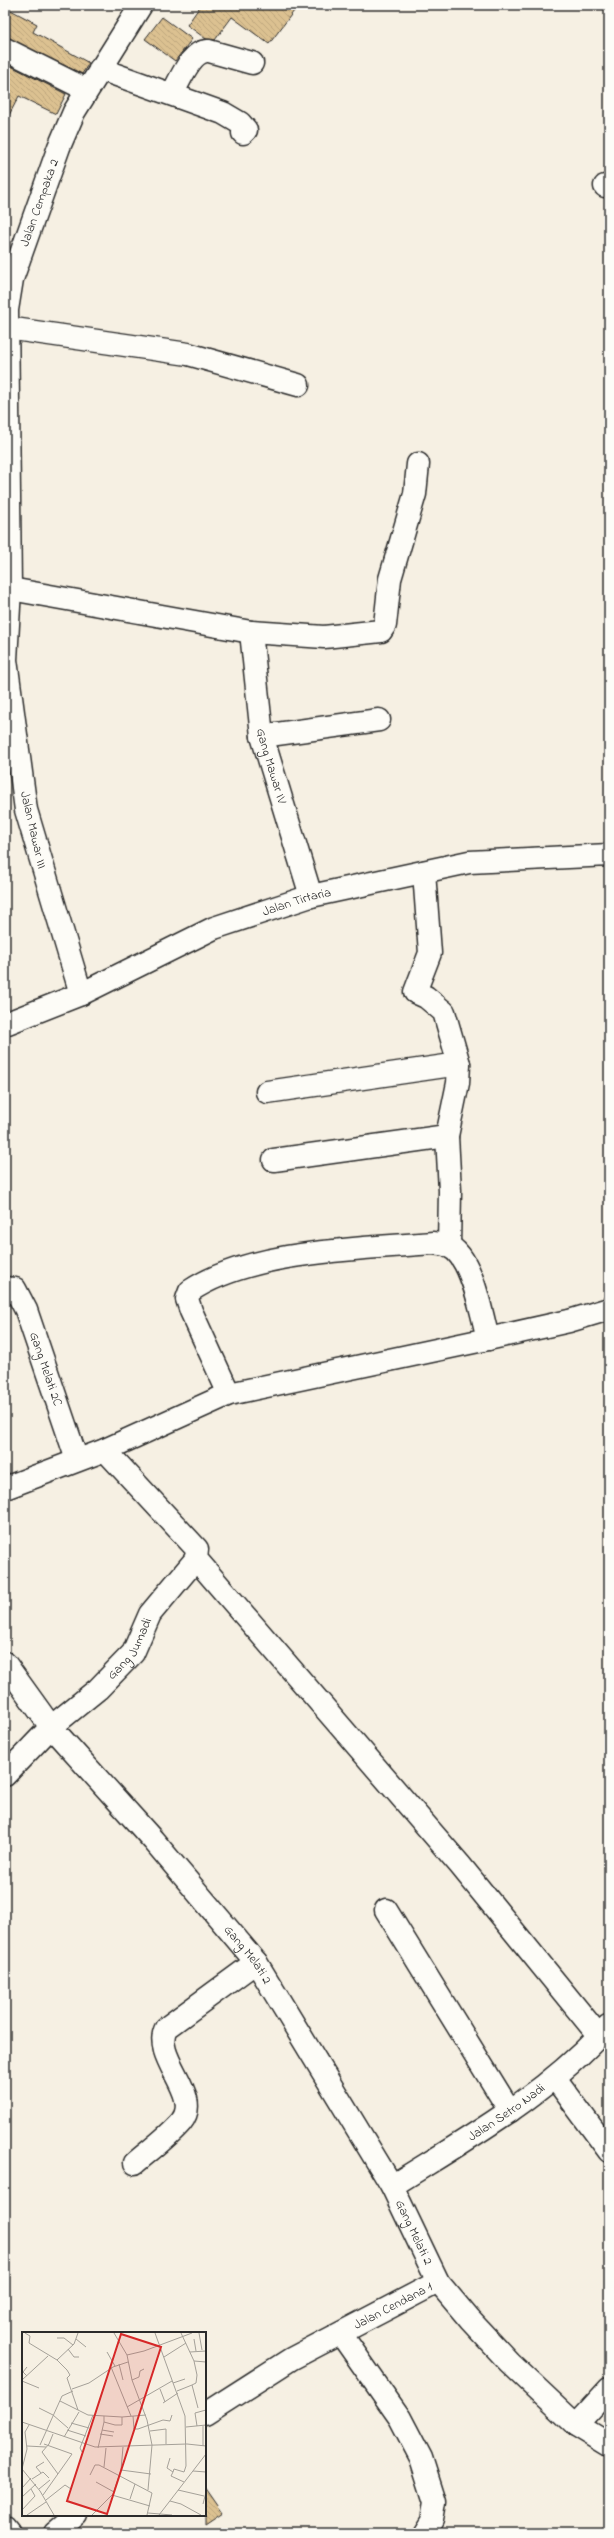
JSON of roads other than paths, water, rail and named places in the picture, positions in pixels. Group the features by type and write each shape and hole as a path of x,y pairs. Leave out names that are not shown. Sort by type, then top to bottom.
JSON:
{"street":[{"name":"Jalan Cempaka 2","path":"8,589 7,328 9,279 59,147 87,90 141,5"},
{"path":"5,49 87,90"},
{"path":"172,94 195,55 201,51 209,51 252,63"},
{"path":"100,69 233,117 246,130 243,134"},
{"path":"7,328 188,354 298,385"},
{"path":"8,589 251,632 324,637 381,631 385,625 390,579 414,494 418,464"},
{"name":"Jalan Mawar III","path":"8,589 5,660 26,810 81,994"},
{"name":"Gang Mawar IV","path":"251,632 262,736 311,896"},
{"path":"262,736 379,720"},
{"name":"Jalan Tirtaria","path":"5,1024 81,994 214,928 311,896 470,862 609,855"},
{"path":"424,872 430,953 415,992 426,997 444,1012 459,1064 458,1084 447,1136 450,1191 449,1246"},
{"path":"267,1092 459,1064"},
{"path":"274,1160 447,1136"},
{"path":"229,1394 191,1311 187,1299 190,1291 223,1273 287,1257 433,1243 449,1246 459,1255 469,1272 488,1339"},
{"name":"Gang Melati 2C","path":"5,1288 15,1289 26,1310 77,1460"},
{"path":"5,1488 105,1450 229,1394 569,1321 609,1309"},
{"path":"105,1450 197,1549 196,1559 604,2031"},
{"name":"Gang Jumadi","path":"5,1775 51,1727 98,1689 133,1653 150,1614 196,1559"},
{"name":"Gang Melati 2","path":"5,1663 51,1727 153,1840 256,1962 392,2186 438,2282"},
{"path":"386,1910 510,2111"},
{"path":"135,2163 182,2122 187,2108 184,2093 163,2048 162,2036 166,2028 256,1962"},
{"name":"Jalan Setro Nadi","path":"392,2186 510,2111 555,2078 604,2031"},
{"path":"555,2078 609,2151"},
{"name":"Jalan Cendana 1","path":"206,2413 291,2359 438,2282 470,2320 509,2362 576,2425 609,2445"},
{"path":"341,2334 400,2418 421,2458 435,2502 432,2520 424,2533"},
{"path":"576,2425 609,2389"},
{"path":"55,2533 75,2516"},
{"path":"5,2528 9,2533"}]}
